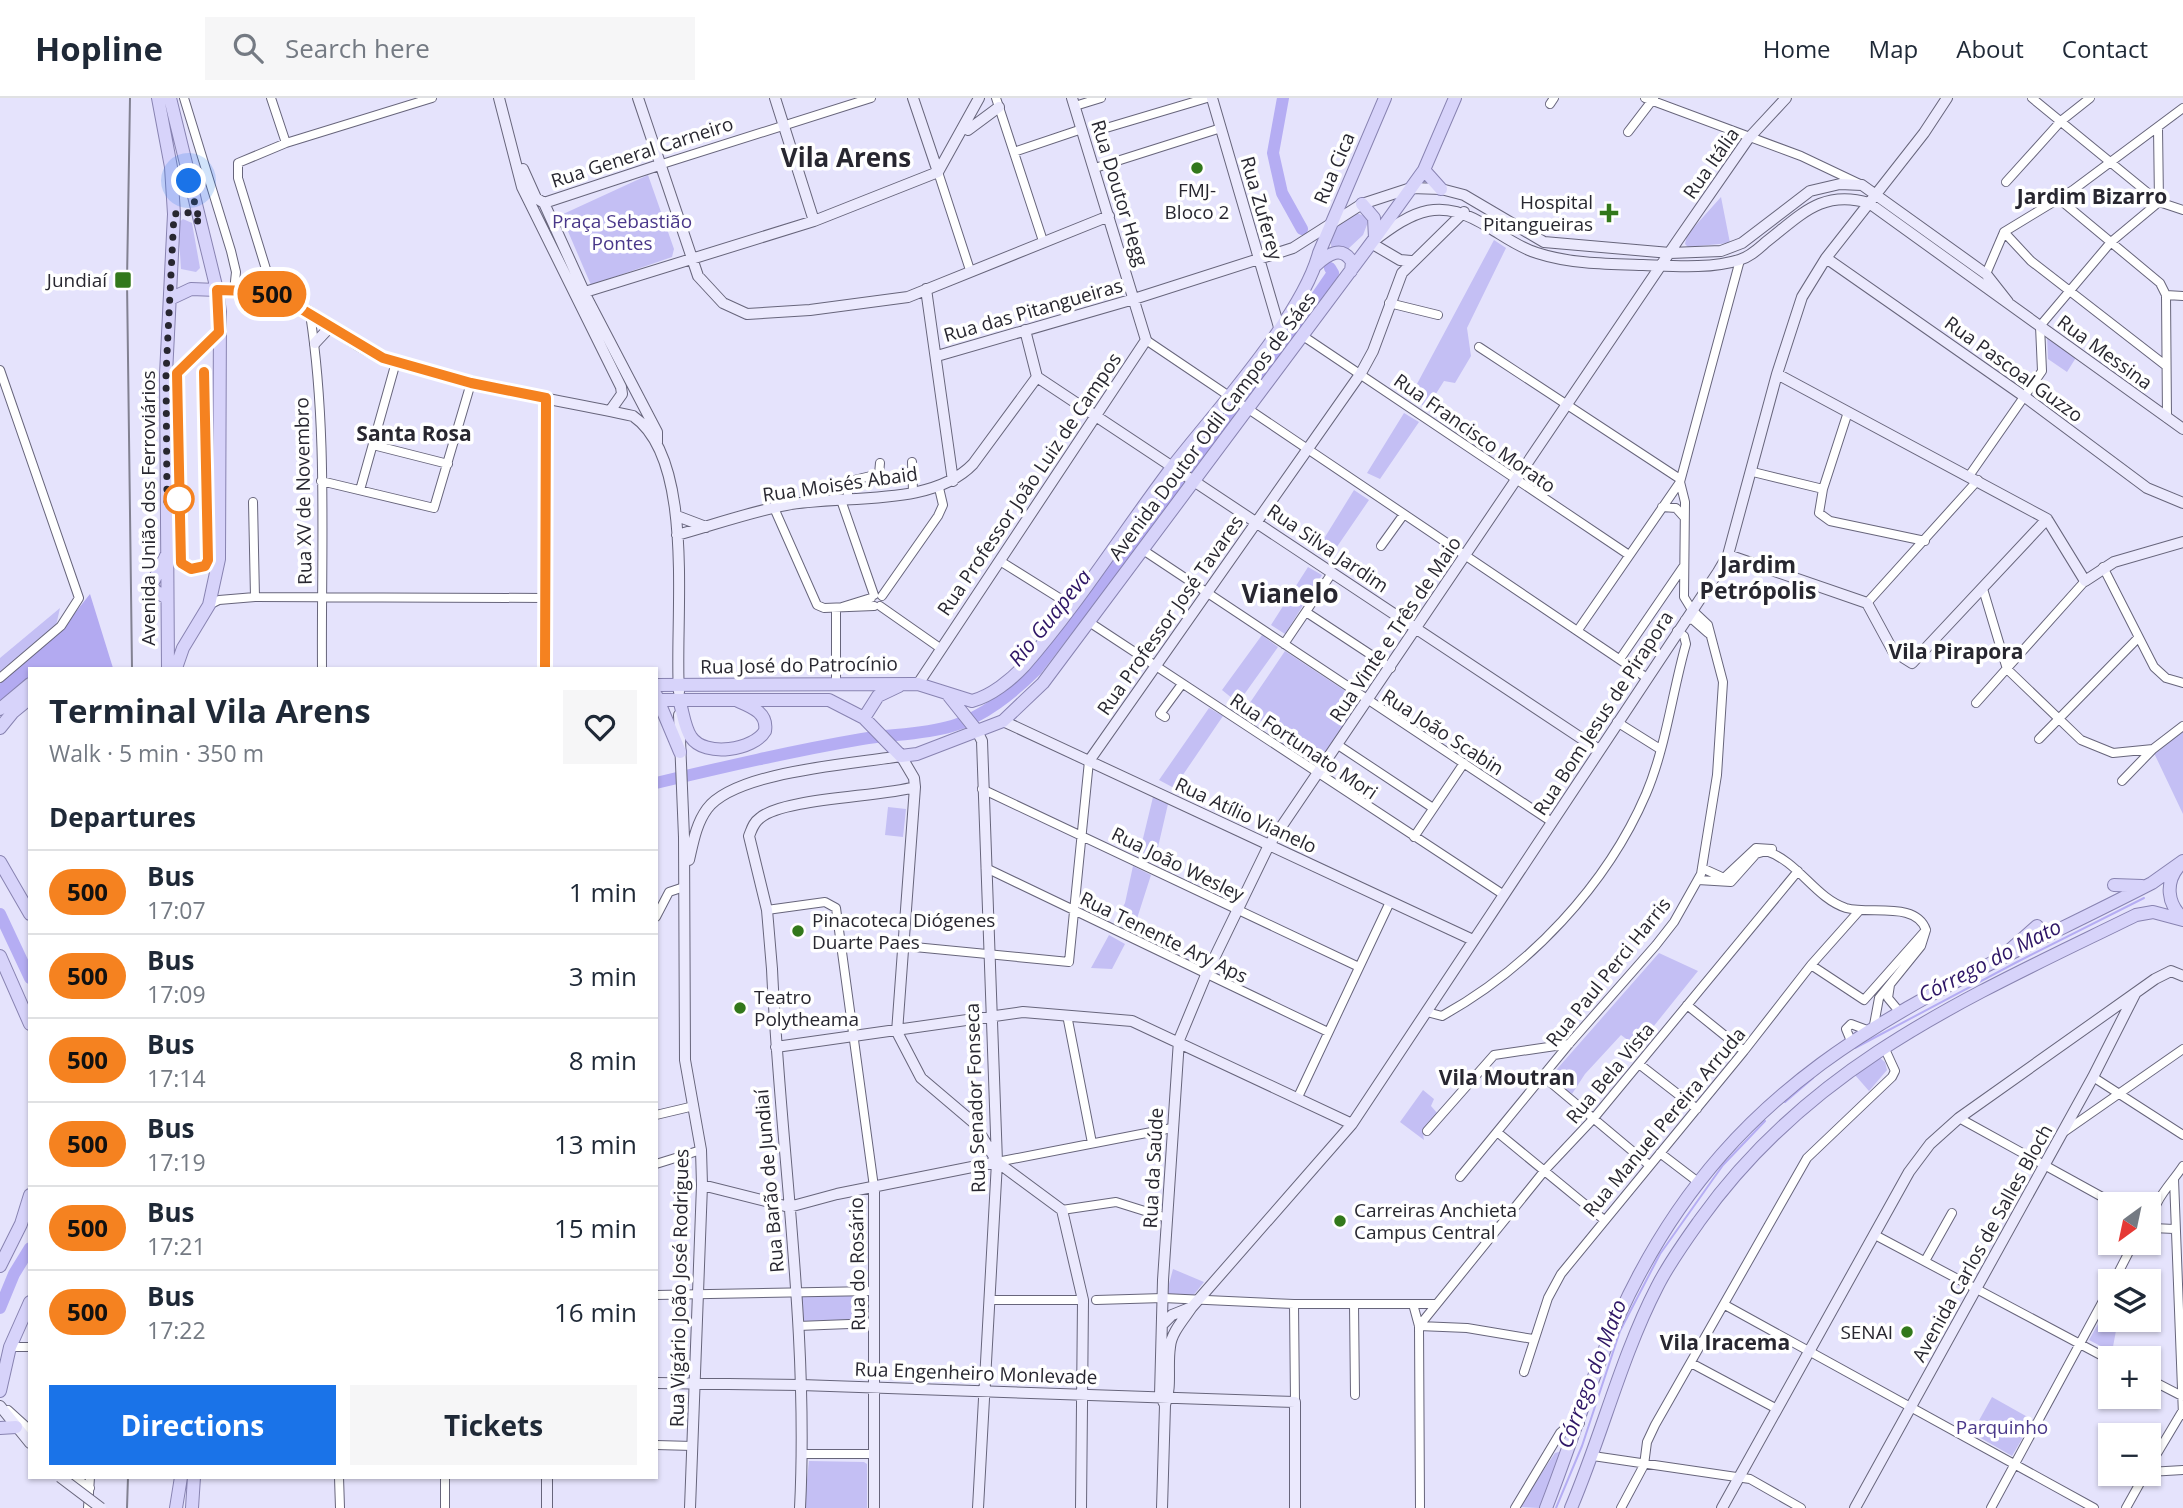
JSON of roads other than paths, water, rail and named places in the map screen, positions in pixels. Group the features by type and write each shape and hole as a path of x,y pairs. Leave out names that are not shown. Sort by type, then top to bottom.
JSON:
{"main road":[{"name":"Avenida União dos Ferroviários","path":"158,98 200,223 217,290 221,527 217,579 209,605 180,655 176,667"},
{"name":"Avenida União dos Ferroviários","path":"168,667 166,374 172,298 174,214 170,98"},
{"name":"Rua Cica","path":"1317,259 1385,98"},
{"name":"Avenida Doutor Odil Campos de Sáes","path":"942,689 972,701 993,692 1023,668 1072,606 1185,474 1248,407 1303,336 1424,170 1455,98"},
{"path":"1424,170 1441,189"},
{"path":"1362,204 1374,218 1373,241"},
{"path":"174,214 187,212 200,223"},
{"path":"1317,259 1333,252 1348,255 1352,262 1351,271"},
{"name":"Avenida Doutor Odil Campos de Sáes","path":"898,754 917,754 976,728 1003,721 1043,684 1143,550 1232,396 1311,278 1317,259"},
{"path":"172,298 191,289 217,290"},
{"path":"864,719 878,696 912,684"},
{"name":"Rua José do Patrocínio","path":"658,685 912,684 942,689"},
{"path":"0,709 28,686"},
{"path":"942,689 976,728"},
{"path":"658,698 680,752"},
{"name":"Rua José do Patrocínio","path":"658,698 829,700 864,719 898,754"},
{"path":"679,700 691,737 703,746 716,750 756,742 765,731 765,719 761,714 731,698"},
{"path":"0,729 13,712 28,700"},
{"path":"1546,1508 1580,1423 1607,1342 1634,1285 1698,1182 1731,1141 1782,1092 1850,1041 1898,1010 2146,886 2183,861"},
{"path":"2183,861 2171,877 2169,887 2173,906 2183,919"},
{"path":"0,862 28,911"},
{"path":"2114,885 2146,886"},
{"path":"1571,1508 1593,1457 1633,1338 1658,1283 1724,1187 1795,1112 1836,1079 1915,1026 2136,915 2153,912 2183,919"},
{"path":"2003,957 2037,926"},
{"path":"1,959 28,1020"},
{"path":"1782,1092 1777,1108 1785,1114 1795,1112"},
{"path":"0,1266 21,1224 28,1201"},
{"path":"0,1391 10,1346 28,1306"},
{"path":"0,1429 16,1427"},
{"path":"176,1508 183,1479"},
{"path":"183,1479 183,1508"},
{"path":"192,1508 194,1479"}],"street":[{"path":"271,98 286,143"},
{"path":"274,295 236,168 243,159 432,98"},
{"path":"499,98 523,187 621,387 622,394 610,411"},
{"path":"638,98 689,257 698,276 723,303 747,314 891,299 926,289 1109,216"},
{"path":"775,98 814,221"},
{"name":"Rua General Carneiro","path":"544,203 871,98"},
{"path":"913,98 970,270"},
{"path":"557,260 575,286 585,292 689,257 814,221 938,172 979,98"},
{"path":"1074,102 1101,98"},
{"path":"1096,131 1209,98"},
{"name":"Rua Zuferey","path":"1209,98 1221,128 1279,327"},
{"name":"Rua Itália","path":"1670,253 1748,139 1786,98"},
{"name":"Rua Bom Jesus de Pirapora","path":"1195,1304 1352,1124 1728,555 1753,472 1777,374 1802,296 1826,258 1947,98"},
{"path":"2032,98 2159,202 2183,210"},
{"path":"2006,182 2061,121 2090,98"},
{"path":"1628,132 1650,99 1848,176 1862,185 1872,199"},
{"path":"184,101 231,251 236,272 234,291"},
{"path":"958,139 997,102 1043,241"},
{"name":"Rua Doutor Hegg","path":"1074,102 1134,299"},
{"path":"1986,274 2004,232 2059,199 2183,108"},
{"path":"1095,168 1221,128"},
{"path":"2158,128 2159,202"},
{"path":"1014,152 1082,129"},
{"path":"517,157 536,198 544,203 585,292"},
{"name":"Rua das Pitangueiras","path":"937,356 1259,260 1301,244 1332,221 1362,204 1411,188 1441,189 1464,195 1544,242 1670,253 1721,251 1742,243 1810,191 1840,184 1862,185"},
{"path":"1411,261 1400,260 1373,241 1400,221 1418,212 1441,208 1464,212 1513,242 1549,257 1591,263 1661,265 1740,260 1824,201 1872,199"},
{"name":"Rua Messina","path":"1872,199 1986,274 2008,302"},
{"name":"Rua Messina","path":"1872,199 2040,326 2183,429"},
{"path":"2059,199 2160,283 2166,295 2167,418"},
{"path":"1867,603 1925,541 1973,478 2025,397 2044,366 2040,326 2111,242 2159,202"},
{"name":"Rua Professor José Tavares","path":"1089,761 1361,373 1373,351 1402,273 1411,261 1464,212"},
{"path":"2004,232 2031,261 2165,365"},
{"name":"Rua Vinte e Três de Maio","path":"1179,1040 1206,975 1269,845 1670,253"},
{"name":"Rua Pascoal Guzzo","path":"1826,258 2025,397 2147,488 2183,503"},
{"path":"1578,630 1680,481 1740,260"},
{"path":"926,289 953,481"},
{"path":"217,290 274,295 367,350 396,362 546,403 582,405 633,416 657,443"},
{"name":"Rua Vigário João José Rodrigues","path":"585,292 657,432 657,443 672,487 677,516 685,1060 701,1150 702,1185 697,1383 690,1508"},
{"path":"2166,295 2183,296"},
{"path":"1134,299 1146,340 1647,678"},
{"path":"1389,303 1438,315"},
{"name":"Rua XV de Novembro","path":"310,314 315,344 321,481 322,667"},
{"path":"315,344 330,327"},
{"path":"1025,331 1037,377"},
{"name":"Rua Francisco Morato","path":"1303,336 1629,555"},
{"name":"Rua Professor João Luiz de Campos","path":"912,684 1000,561 1146,340"},
{"path":"1479,347 1680,481 1683,488 1685,597 1692,610"},
{"path":"360,490 396,362"},
{"path":"0,370 79,598 61,626 0,678"},
{"path":"1777,374 2047,519 2085,581"},
{"name":"Rua Silva Jardim","path":"1037,377 1599,750"},
{"name":"Rua Moisés Abaid","path":"677,535 774,508 939,488 953,481 972,464 1037,377"},
{"path":"321,481 430,508 436,505 471,383"},
{"path":"545,667 546,403"},
{"path":"1848,412 1819,505 1823,519 1925,541"},
{"path":"373,445 448,464"},
{"path":"912,462 913,491"},
{"path":"880,463 879,474 850,481 845,500 876,600 940,648"},
{"path":"1753,472 1823,489"},
{"path":"774,508 811,598 824,608 839,607 876,600 889,587 938,516 943,505 939,488"},
{"path":"253,502 255,597"},
{"path":"1662,506 1676,508 1684,517"},
{"path":"1381,546 1404,514"},
{"path":"677,516 706,527"},
{"path":"1728,555 1867,603 1893,651 1906,662 1912,663 2047,519"},
{"path":"1976,703 2085,581 2103,568 2183,542"},
{"name":"Rua João Scabin","path":"1143,550 1552,822"},
{"path":"1000,561 1072,606"},
{"path":"1620,659 1683,567"},
{"path":"2103,568 2159,674 2183,683"},
{"path":"1284,644 1332,573"},
{"path":"870,579 880,586 889,587"},
{"path":"1983,589 2007,669 2081,740 2100,750 2125,754 2153,749"},
{"path":"209,605 219,600 255,597 546,598"},
{"path":"836,685 839,607"},
{"name":"Rua Paul Perci Harris","path":"1460,1177 1569,1044 1656,945 1674,922 1698,880 1717,775 1723,682 1708,625 1692,610"},
{"path":"1306,612 1391,668"},
{"path":"1685,620 1696,621 1710,635"},
{"name":"Rua Fortunato Mori","path":"1089,622 1504,895"},
{"path":"1427,1012 1442,1016 1505,975 1581,898 1634,818 1646,793 1660,749 1686,644 1684,636 1677,631"},
{"path":"2039,739 2138,638"},
{"path":"1165,718 1160,714 1182,684"},
{"name":"Rua Atílio Vianelo","path":"1003,721 1473,940"},
{"path":"1617,722 1660,749"},
{"path":"2122,781 2153,749 2183,726"},
{"name":"Rua Senador Fonseca","path":"976,728 982,741 997,1162 978,1508"},
{"path":"1338,744 1433,808"},
{"path":"898,754 915,787 897,1032 921,1078 982,1133 997,1162 1062,1210 1083,1300 1081,1508"},
{"name":"Avenida Doutor Odil Campos de Sáes","path":"684,881 698,827 706,810 736,787 752,781 898,754"},
{"path":"904,946 1069,962 1089,761"},
{"path":"1414,837 1464,764"},
{"name":"Rua Barão de Jundiaí","path":"800,1508 803,1454 796,1293 761,886 749,836 752,826 768,813 823,800 880,795 915,787"},
{"name":"Rua João Wesley","path":"982,789 1360,967"},
{"path":"1702,868 1724,878 1734,872 1748,854 1762,846 1783,855 1834,902 1859,911 1909,913 1921,919 1926,930 1921,946 1879,998 1870,1028"},
{"path":"1698,880 1727,883 1756,854 1766,851 1798,871"},
{"name":"Rua Tenente Ary Aps","path":"986,869 1328,1032"},
{"name":"Rua Bela Vista","path":"1419,1326 1545,1170 1594,1118 1798,871"},
{"path":"658,913 669,892 684,881"},
{"path":"1298,1097 1390,902"},
{"path":"763,911 830,903 835,908 874,1187"},
{"name":"Rua Manuel Pereira Arruda","path":"1524,1372 1548,1298 1561,1274 1811,965 1859,911"},
{"path":"1811,965 1862,1000 1868,997 1926,930"},
{"path":"1722,1508 1919,1158 1942,1130 2164,973 2171,971 2183,976"},
{"path":"1891,985 1888,998 1898,1010"},
{"name":"Avenida Carlos de Salles Bloch","path":"1855,1508 2093,1077 2135,993"},
{"path":"1687,1005 1744,1051"},
{"path":"776,1047 897,1032 1023,1012 1132,1021 1179,1040 1352,1124"},
{"path":"1067,1015 1092,1143"},
{"name":"Rua da Saúde","path":"1164,1399 1163,1298 1179,1040"},
{"path":"1427,1131 1494,1055 1569,1044"},
{"path":"1622,1508 1644,1465 1647,1443 1655,1425 1807,1158 1892,1077 1895,1071 1884,1047"},
{"path":"2062,1134 2183,1049"},
{"path":"1639,1064 1697,1109"},
{"path":"1544,1077 1649,1165"},
{"path":"2093,1077 2183,1135"},
{"path":"658,1115 694,1106"},
{"path":"1959,1118 2098,1195"},
{"path":"982,1133 990,1130 996,1123"},
{"path":"702,1185 789,1208 874,1187 1172,1128"},
{"path":"1497,1132 1603,1219"},
{"path":"658,1163 701,1150"},
{"path":"1660,1153 1698,1182"},
{"path":"2161,1196 2183,1166"},
{"path":"2175,1179 2174,1229 2183,1415"},
{"name":"Rua do Rosário","path":"874,1187 874,1508"},
{"path":"1062,1210 1116,1202 1167,1218"},
{"path":"2161,1202 2175,1207"},
{"path":"1925,1261 1952,1213"},
{"path":"2161,1229 2174,1229"},
{"path":"1875,1235 2098,1354"},
{"path":"658,1295 874,1291"},
{"path":"1096,1300 1163,1298 1195,1304 1435,1304"},
{"path":"990,1300 1083,1300"},
{"path":"1163,1324 1172,1315 1195,1304"},
{"path":"1162,1508 1164,1399 1170,1345 1195,1304"},
{"path":"1294,1304 1295,1508"},
{"path":"1354,1304 1355,1395"},
{"path":"1413,1304 1419,1326 1420,1508"},
{"path":"1725,1306 2094,1508"},
{"path":"1991,1508 2098,1312"},
{"path":"798,1326 875,1323"},
{"path":"1419,1326 1467,1328 1533,1339"},
{"path":"10,1346 28,1347"},
{"path":"1691,1363 1776,1409"},
{"name":"Rua Engenheiro Monlevade","path":"658,1383 876,1387 1295,1402"},
{"path":"2161,1385 2182,1396"},
{"path":"0,1405 28,1441"},
{"path":"0,1405 28,1428"},
{"path":"2161,1448 2183,1410"},
{"path":"1515,1508 1560,1433 1570,1424 1580,1423"},
{"path":"658,1445 693,1446"},
{"path":"803,1454 875,1454"},
{"path":"1593,1457 1750,1479 1801,1508"},
{"path":"2161,1471 2183,1470"},
{"path":"63,1479 100,1508"},
{"path":"77,1479 90,1488"},
{"path":"88,1508 90,1479"},
{"path":"339,1479 340,1508"},
{"path":"445,1479 445,1508"},
{"path":"547,1479 547,1508"},
{"path":"2126,1508 2139,1486"}],"waterway":[{"name":"Rio Guapeva","path":"1283,98 1273,153 1282,193 1302,229"},
{"name":"Rio Guapeva","path":"658,783 836,744 941,729 975,717 1008,695 1036,670 1265,372 1333,273 1330,268"},
{"name":"Córrego do Mato","path":"1855,1048 2144,898"},
{"path":"0,914 28,974"},
{"name":"Córrego do Mato","path":"1785,1102 1813,1078"},
{"name":"Córrego do Mato","path":"1556,1508 1582,1446 1620,1331 1660,1254 1723,1165 1765,1121"},
{"path":"0,1308 14,1274 28,1251"}],"railway":[{"path":"130,98 127,281 132,667"},
{"path":"127,1508 128,1479"}],"place":[{"name":"FMJ- Bloco 2","path":"1197,168"},
{"name":"Hospital Pitangueiras","path":"1609,213"},
{"name":"Jundiaí","path":"123,280"},
{"name":"Pinacoteca Diógenes Duarte Paes","path":"798,931"},
{"name":"Teatro Polytheama","path":"740,1008"},
{"name":"Carreiras Anchieta Campus Central","path":"1340,1221"},
{"name":"SENAI","path":"1907,1332"}],"district":[{"name":"Vila Arens","path":"846,158"},
{"name":"Jardim Bizarro","path":"2092,197"},
{"name":"Santa Rosa","path":"414,434"},
{"name":"Jardim Petrópolis","path":"1758,578"},
{"name":"Vianelo","path":"1290,594"},
{"name":"Vila Pirapora","path":"1956,652"},
{"name":"Vila Moutran","path":"1507,1078"},
{"name":"Vila Iracema","path":"1725,1343"}],"park label":[{"name":"Praça Sebastião Pontes","path":"622,232"},
{"name":"Parquinho","path":"2002,1427"}]}
